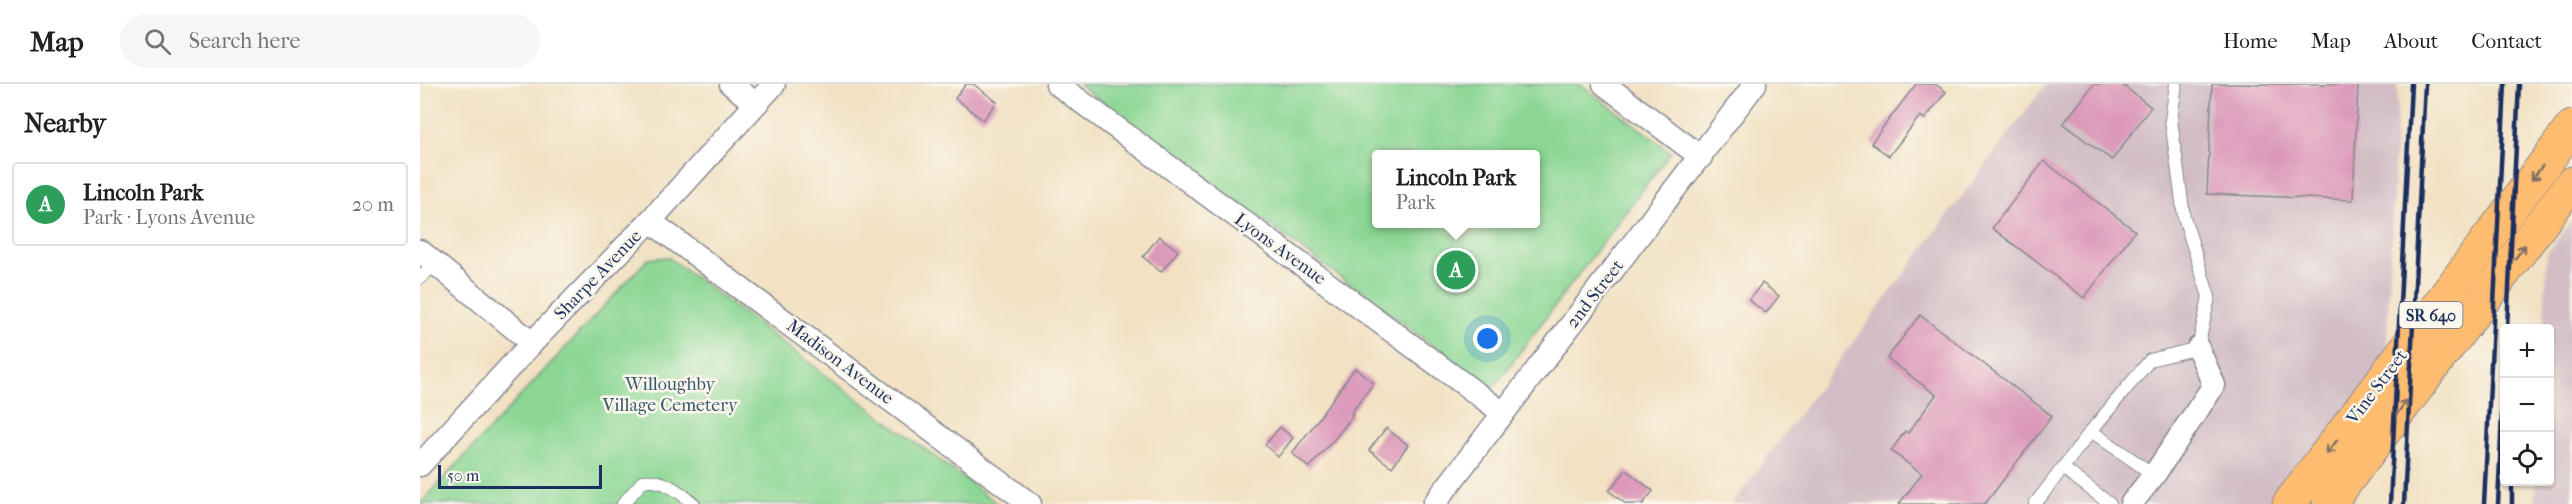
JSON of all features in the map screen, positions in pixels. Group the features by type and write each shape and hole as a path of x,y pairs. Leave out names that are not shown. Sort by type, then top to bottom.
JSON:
{"main road":[{"name":"Vine Street","path":"2289,504 2572,127"},
{"name":"Vine Street","path":"2329,504 2572,183"}],"street":[{"path":"731,84 756,104"},
{"name":"Sharpe Avenue","path":"420,465 532,343 650,221 774,84"},
{"name":"Lyons Avenue","path":"1057,84 1503,413"},
{"path":"1604,84 1701,157"},
{"name":"2nd Street","path":"1434,504 1755,84"},
{"name":"Madison Avenue","path":"650,221 1030,504"},
{"path":"425,265 532,343"},
{"path":"2131,504 2154,475 2214,385 2198,348"}],"lane":[{"path":"2035,504 2150,360 2198,348 2209,297 2184,217 2171,120 2176,84"},
{"path":"2091,431 2154,475"},
{"path":"2063,468 2109,504"},
{"path":"623,504 643,481 652,480 669,485 694,504"}],"shaded area":[{"path":"2046,84 2398,84 2386,361 2279,504 1732,504"},
{"path":"2572,221 2572,504 2535,504 2536,486 2554,486 2554,324 2544,324 2547,253"}],"green space":[{"path":"1078,84 1580,84 1671,152 1492,389"},
{"name":"Willoughby Village Cemetery","path":"668,257 998,504 420,504 648,259"}],"building":[{"path":"966,84 973,84 997,102 983,120 955,98"},
{"path":"1916,84 1935,84 1946,92 1925,119 1920,116 1889,156 1871,143"},
{"path":"2094,84 2121,84 2151,107 2112,160 2063,124"},
{"path":"2212,84 2358,84 2353,200 2207,194"},
{"path":"2044,161 2135,231 2084,298 1992,228"},
{"path":"1159,236 1178,251 1161,272 1143,257"},
{"path":"1762,283 1779,296 1766,313 1749,300"},
{"path":"1920,315 2052,416 1985,504 1899,504 1922,474 1891,451 1905,431 1908,433 1936,395 1887,358"},
{"path":"1355,368 1374,383 1337,436 1309,468 1292,453"},
{"path":"1280,427 1293,438 1278,457 1265,445"},
{"path":"1386,428 1408,445 1392,467 1369,450"},
{"path":"1626,470 1653,491 1643,504 1626,504 1609,491"}],"railway":[{"path":"2390,504 2411,84"},
{"path":"2404,504 2425,84"},
{"path":"2484,504 2505,84"},
{"path":"2507,324 2519,84"},
{"path":"2498,504 2504,378"},
{"path":"2512,486 2512,504"}],"place":[{"name":"Lincoln Park","path":"1456,270"}]}
